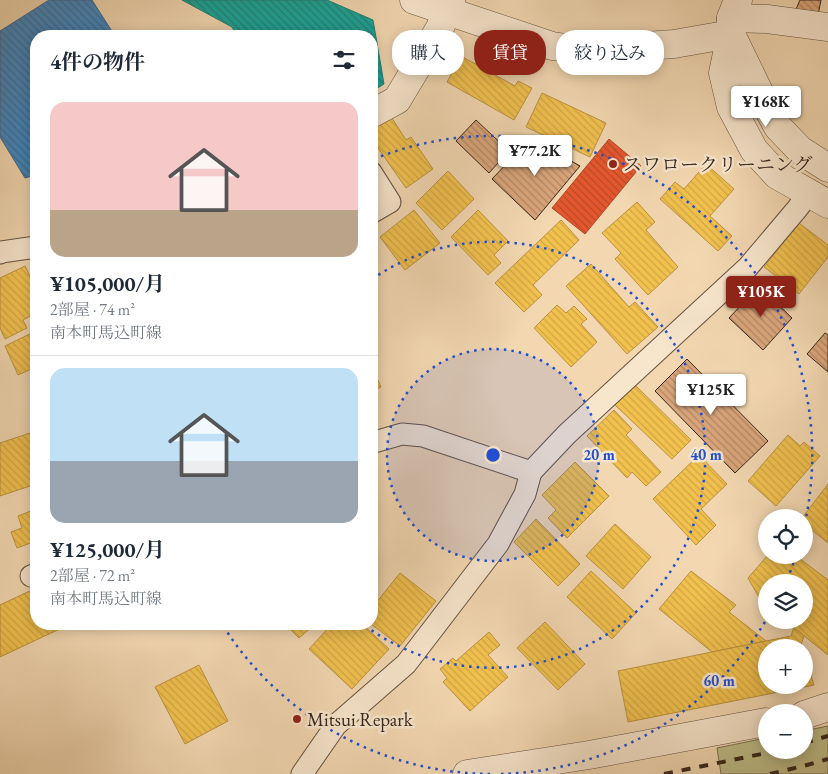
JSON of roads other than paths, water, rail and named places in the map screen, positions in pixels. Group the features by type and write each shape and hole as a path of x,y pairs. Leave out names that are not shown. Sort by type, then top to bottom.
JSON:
{"street":[{"path":"414,0 449,5 552,46 574,50 674,44 733,17 767,19 828,27"},
{"path":"378,110 397,100 440,28 449,5"},
{"path":"733,17 761,96 778,127 800,150 828,168"},
{"path":"733,17 723,73 732,107 754,150 777,175 818,199"},
{"path":"800,150 828,146"},
{"path":"813,712 828,707"},
{"path":"468,774 589,755 758,723"}],"lane":[{"path":"378,183 390,202 378,209"},
{"path":"302,774 336,725 406,664 493,552 525,494 531,472 567,434 748,267 797,209 818,199"},
{"path":"0,253 30,248"},
{"path":"378,441 402,434 423,436 531,472"}],"railway":[{"path":"813,740 828,736"},
{"path":"664,774 758,755"},
{"path":"770,774 828,759"}],"place":[{"name":"スワロークリーニング","path":"613,164"},
{"name":"Mitsui Repark","path":"297,719"}]}
